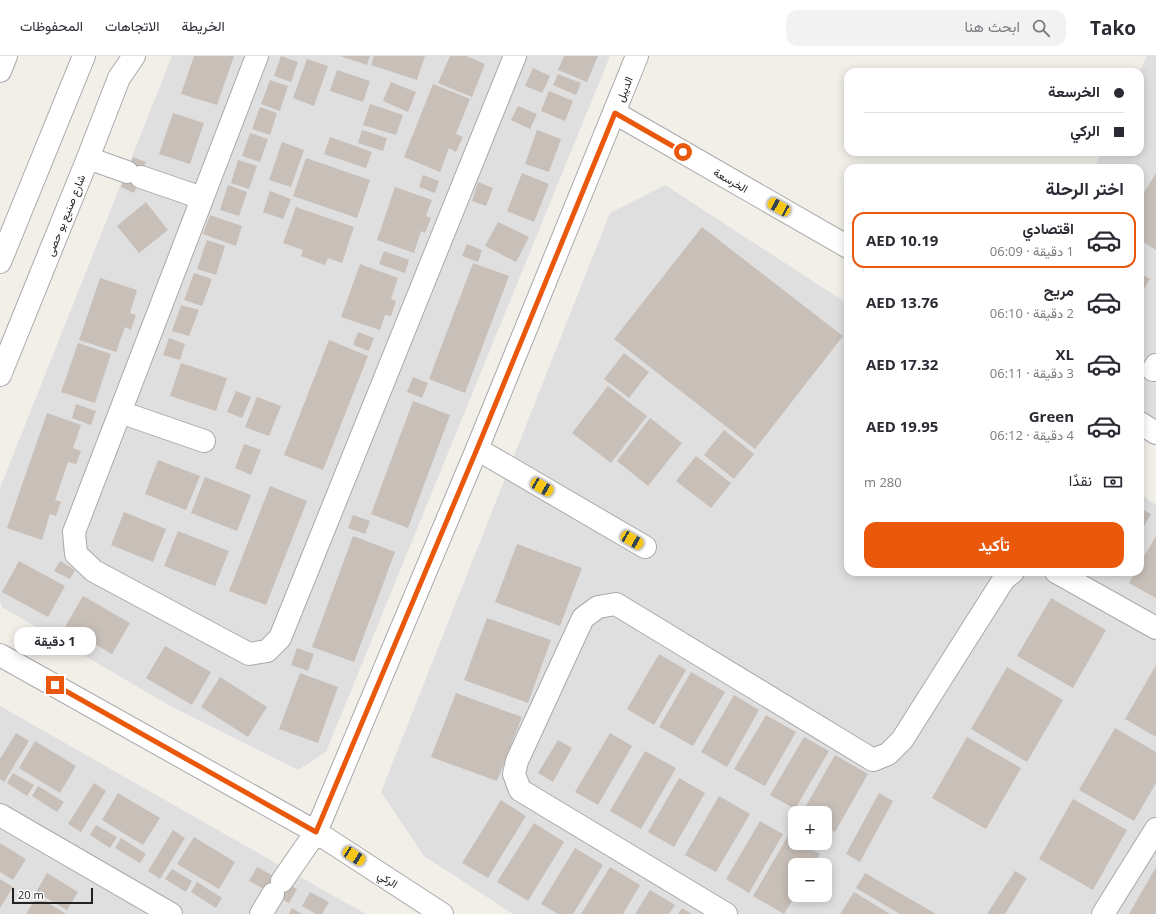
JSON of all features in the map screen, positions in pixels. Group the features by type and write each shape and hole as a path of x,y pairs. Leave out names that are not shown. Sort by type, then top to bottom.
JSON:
{"street":[{"path":"0,71 6,56"},
{"path":"0,262 84,56"},
{"path":"119,78 123,56"},
{"name":"شارع صنيع بو حصى","path":"0,375 119,78 134,56"},
{"path":"257,56 74,532 76,554 94,572 249,654 267,651 280,638 515,56"},
{"name":"الديبل","path":"261,914 316,832 477,449 637,56"},
{"name":"الخرسعة","path":"615,113 844,245"},
{"path":"88,158 202,198"},
{"path":"120,412 204,441"},
{"path":"1144,426 1156,433"},
{"path":"477,449 645,547"},
{"path":"726,914 520,790 514,774 517,761 583,618 598,607 616,604 873,760 888,754 902,740 1004,579 1008,576"},
{"path":"1063,576 1156,628"},
{"name":"الركي","path":"0,655 316,832 442,914"},
{"path":"0,815 171,914"},
{"path":"1103,914 1156,830"}],"shaded area":[{"path":"172,56 610,56 326,752 298,770 172,707 2,607 0,602 0,488"},
{"path":"1147,56 1156,56 1156,421 1144,414 1144,164 1096,164 1100,156 1144,156 1144,68 1141,68"},
{"path":"665,185 844,301 844,576 1144,576 1144,497 1156,505 1156,914 513,914 424,856 381,792 610,213"},
{"path":"0,706 332,895 366,914 0,914"}],"building":[{"path":"194,56 234,56 217,105 181,94"},
{"path":"281,56 298,62 291,82 274,76"},
{"path":"340,56 370,56 367,65"},
{"path":"374,56 425,56 417,80 371,65"},
{"path":"450,56 466,56 485,64 472,97 438,83"},
{"path":"564,56 598,56 587,82 558,70"},
{"path":"307,59 328,66 314,106 293,98"},
{"path":"533,68 550,76 542,93 525,86"},
{"path":"337,70 370,81 363,102 330,91"},
{"path":"558,74 581,83 576,95 553,85"},
{"path":"270,80 288,86 280,111 261,104"},
{"path":"391,82 416,92 408,112 383,101"},
{"path":"433,84 470,99 456,134 463,137 456,152 449,148 440,172 404,157"},
{"path":"549,91 573,101 565,121 541,111"},
{"path":"370,104 403,115 396,135 363,125"},
{"path":"518,106 537,114 530,129 511,120"},
{"path":"260,107 277,113 270,135 252,129"},
{"path":"173,113 204,123 190,164 159,154"},
{"path":"362,130 387,138 383,151 358,143"},
{"path":"537,130 561,139 549,172 525,164"},
{"path":"250,133 268,139 260,162 242,156"},
{"path":"330,137 372,152 366,168 324,154"},
{"path":"282,142 304,150 291,187 269,180"},
{"path":"133,157 146,162 134,193 121,187"},
{"path":"306,158 370,180 357,218 293,196"},
{"path":"238,160 257,166 249,189 231,183"},
{"path":"522,173 549,184 534,222 507,211"},
{"path":"1156,173 1156,250 1144,242 1144,192"},
{"path":"423,175 439,181 435,193 419,187"},
{"path":"478,182 493,188 486,206 472,201"},
{"path":"228,185 247,192 239,216 220,210"},
{"path":"395,187 432,200 426,216 431,218 425,233 421,231 414,253 377,240"},
{"path":"270,191 291,199 283,219 263,212"},
{"path":"146,202 168,230 139,253 117,226"},
{"path":"296,207 354,227 342,263 328,258 325,265 301,256 303,250 283,243"},
{"path":"210,215 242,226 236,246 203,234"},
{"path":"498,222 529,237 516,262 485,246"},
{"path":"702,227 843,336 755,449 614,339"},
{"path":"207,240 225,246 216,275 197,269"},
{"path":"467,244 482,250 478,262 462,256"},
{"path":"384,251 409,260 405,273 379,264"},
{"path":"473,263 509,276 465,393 429,379"},
{"path":"360,264 398,278 391,299 396,301 391,316 385,315 380,330 341,317"},
{"path":"194,273 212,279 202,306 184,300"},
{"path":"1144,275 1150,279 1144,289"},
{"path":"100,278 137,290 130,313 136,315 131,330 125,327 116,352 79,340"},
{"path":"181,305 199,310 189,336 172,331"},
{"path":"358,332 374,338 369,351 353,345"},
{"path":"169,338 185,344 180,360 163,355"},
{"path":"329,340 368,356 323,470 284,455"},
{"path":"78,343 111,354 95,403 61,392"},
{"path":"624,353 649,372 629,398 604,379"},
{"path":"181,363 227,378 216,411 170,396"},
{"path":"413,377 428,383 422,398 407,392"},
{"path":"608,386 647,416 611,463 572,433"},
{"path":"236,391 251,397 242,418 227,412"},
{"path":"257,397 281,406 269,436 245,427"},
{"path":"413,401 450,415 408,528 371,514"},
{"path":"76,404 96,411 91,425 72,418"},
{"path":"47,413 81,425 73,448 81,451 76,464 68,462 55,500 61,502 56,516 50,514 42,540 7,528"},
{"path":"650,418 682,443 648,486 617,461"},
{"path":"724,430 754,454 734,479 704,455"},
{"path":"244,444 261,450 251,475 235,468"},
{"path":"696,456 731,483 711,508 676,481"},
{"path":"158,460 200,476 186,510 145,494"},
{"path":"205,477 251,495 237,531 191,513"},
{"path":"270,486 307,501 266,605 229,591"},
{"path":"1144,510 1151,514 1144,526"},
{"path":"124,512 166,529 153,562 111,545"},
{"path":"353,515 370,521 365,534 348,528"},
{"path":"178,531 229,551 215,586 164,566"},
{"path":"353,536 395,552 354,662 312,647"},
{"path":"1156,536 1156,598 1129,583 1133,576 1144,576 1144,556"},
{"path":"517,544 582,568 560,626 495,602"},
{"path":"19,561 65,586 48,617 2,592"},
{"path":"60,561 75,570 70,579 54,571"},
{"path":"83,596 130,623 112,654 65,627"},
{"path":"1051,598 1106,630 1073,688 1017,656"},
{"path":"487,618 551,640 528,703 464,680"},
{"path":"165,646 211,672 192,705 146,678"},
{"path":"297,648 314,654 308,671 291,665"},
{"path":"659,654 686,670 654,725 627,709"},
{"path":"1156,665 1156,737 1125,719"},
{"path":"1007,667 1063,700 1027,762 971,729"},
{"path":"691,672 725,692 693,746 659,727"},
{"path":"300,673 338,687 318,743 279,729"},
{"path":"220,677 267,707 248,737 201,707"},
{"path":"456,693 522,717 497,781 431,757"},
{"path":"734,695 759,710 727,767 701,752"},
{"path":"766,715 796,732 765,786 734,769"},
{"path":"1115,728 1156,752 1156,783 1134,821 1079,790"},
{"path":"16,733 29,741 4,782 0,779 0,759"},
{"path":"610,733 632,746 598,805 575,792"},
{"path":"804,737 829,751 797,806 790,806 770,795"},
{"path":"967,737 1021,768 986,829 932,798"},
{"path":"558,740 572,748 553,782 538,773"},
{"path":"35,741 76,766 60,793 19,768"},
{"path":"645,751 676,768 641,829 610,811"},
{"path":"835,755 868,774 835,832 832,830 832,806 806,806"},
{"path":"13,773 34,785 27,796 7,783"},
{"path":"679,778 705,793 674,847 648,832"},
{"path":"94,783 106,791 81,832 68,824"},
{"path":"38,786 64,802 57,812 32,796"},
{"path":"118,793 160,818 143,845 102,820"},
{"path":"879,793 893,801 860,862 846,854"},
{"path":"719,796 750,814 716,872 685,855"},
{"path":"1073,799 1127,830 1093,890 1039,859"},
{"path":"501,800 526,816 488,878 462,863"},
{"path":"760,821 783,834 749,893 726,879"},
{"path":"534,823 564,842 528,901 497,882"},
{"path":"96,825 117,837 110,848 90,835"},
{"path":"173,830 185,838 160,879 148,871"},
{"path":"788,836 788,850 813,850 820,854 817,858 788,858 788,902 792,902 784,914 753,896"},
{"path":"194,837 235,862 219,889 177,864"},
{"path":"121,838 146,854 140,863 115,848"},
{"path":"0,843 26,859 13,880 0,872"},
{"path":"575,848 603,865 573,914 558,914 541,904"},
{"path":"257,867 297,889 289,903 249,881"},
{"path":"610,867 640,885 623,914 581,914"},
{"path":"1156,867 1156,914 1129,914"},
{"path":"172,869 192,881 186,892 165,879"},
{"path":"1015,871 1027,878 1005,914 987,914"},
{"path":"47,873 78,892 67,910 36,892"},
{"path":"865,873 936,914 900,914 856,888"},
{"path":"0,879 13,887 0,908"},
{"path":"197,882 222,898 216,908 191,892"},
{"path":"650,890 675,905 669,914 635,914"},
{"path":"310,892 329,902 322,914 316,914 302,906"},
{"path":"854,892 890,914 840,914"},
{"path":"37,896 66,914 26,914"},
{"path":"292,908 302,914 289,914"},
{"path":"682,908 692,914 678,914"}],"route":[{"path":"55,685 316,832 477,449 615,113 683,152"}]}
